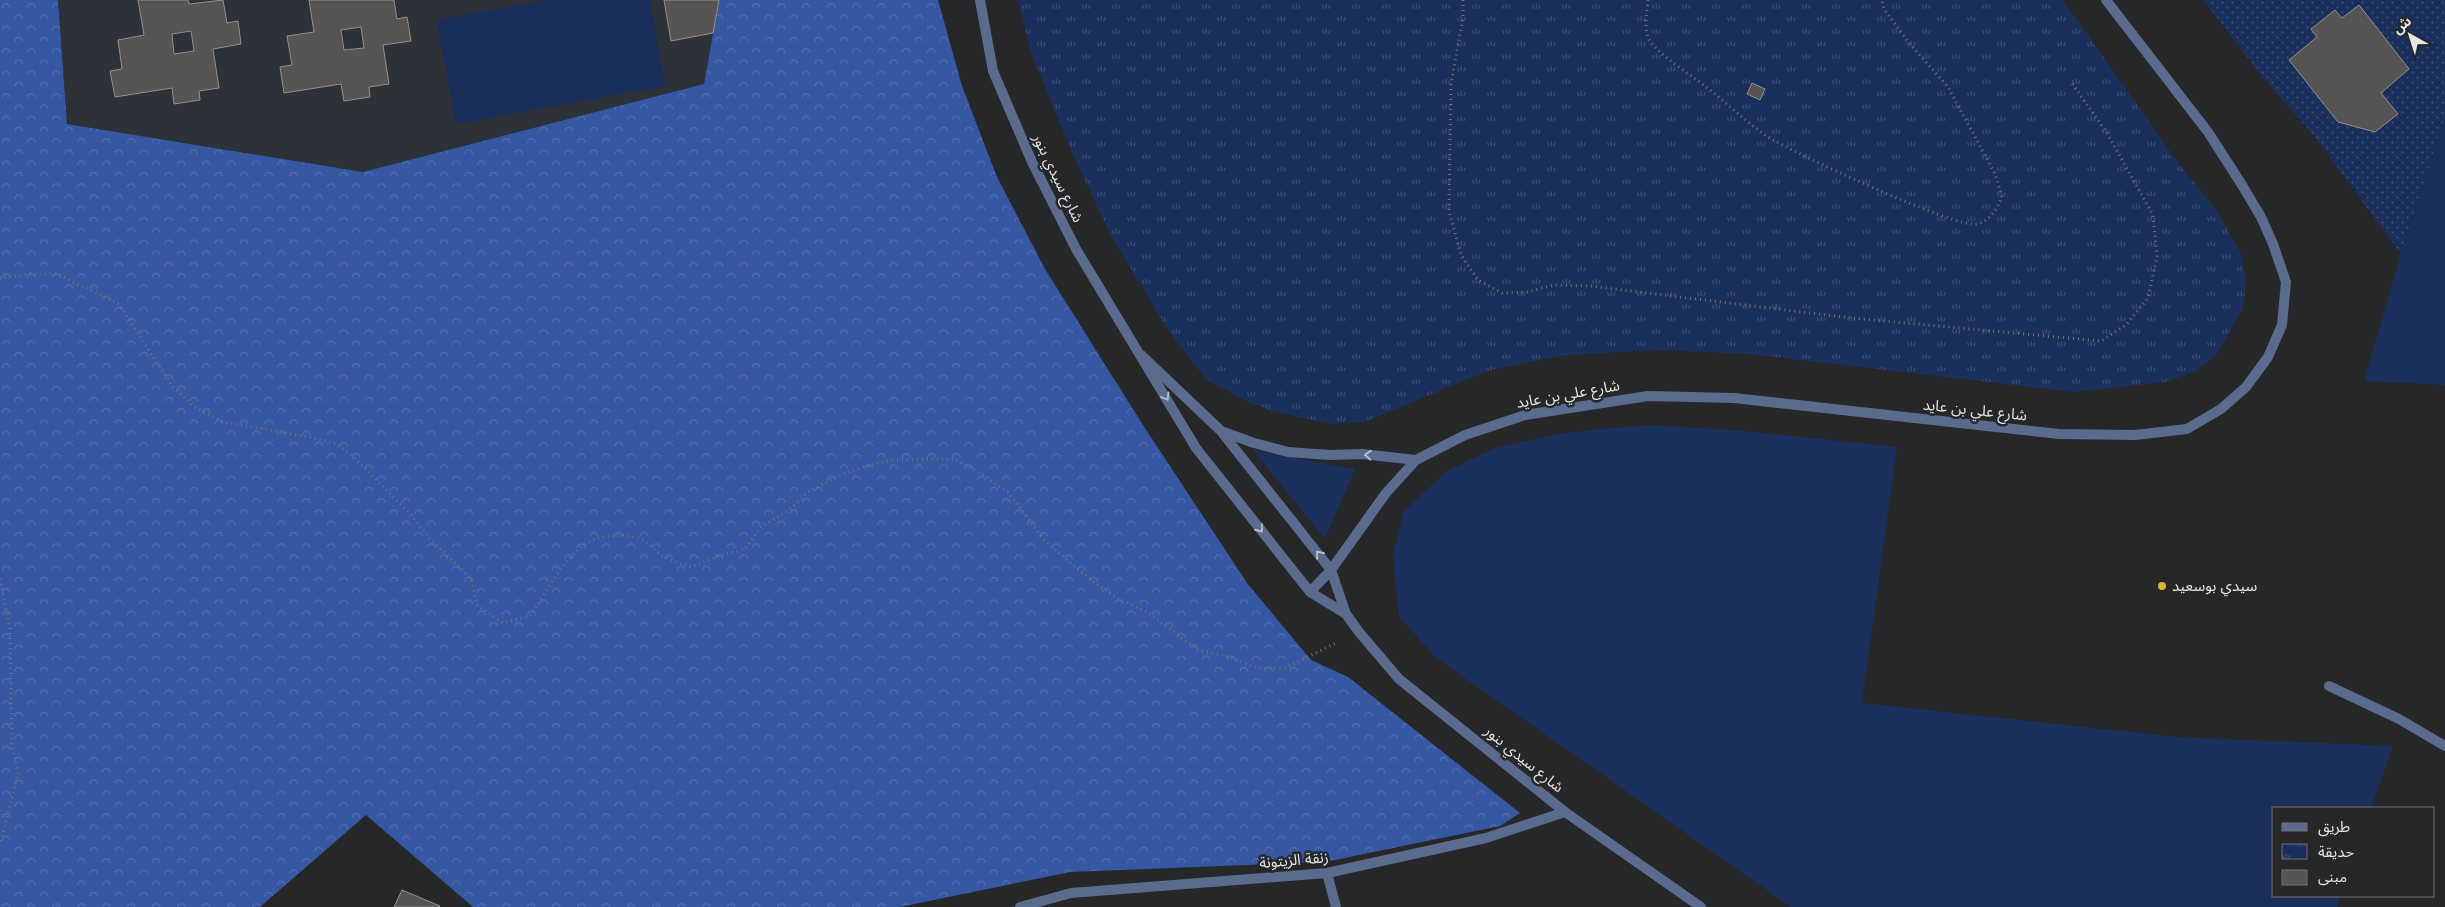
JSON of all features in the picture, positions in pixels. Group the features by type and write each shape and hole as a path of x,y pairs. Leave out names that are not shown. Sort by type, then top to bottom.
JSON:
{"street":[{"name":"شارع سيدي بنور","path":"980,0 993,71 1032,162 1076,249 1196,448 1310,592 1346,614"},
{"name":"شارع علي بن عايد","path":"1310,592 1331,570 1386,493 1416,460 1465,435 1525,415 1648,396 1734,398 2058,434 2136,435 2187,429 2221,408 2246,387 2268,357 2282,325 2286,282 2274,244 2242,185 2208,132 2106,0"},
{"name":"شارع سيدي بنور","path":"1141,355 1220,430 1331,570 1346,614 1399,679 1565,812 1701,907"},
{"path":"1220,430 1254,443 1288,452 1330,456 1362,454 1416,460"},
{"path":"2329,686 2399,719 2445,746"},
{"name":"زنقة الزيتونة","path":"1022,907 1071,893 1327,873 1486,838 1565,812"},
{"path":"1327,873 1336,907"}],"path":[{"path":"1464,0 1463,18 1451,84 1449,211 1461,255 1478,280 1502,293 1528,292 1554,285 1590,286 1851,318 2101,341 2126,325 2148,298 2157,256 2154,215 2106,133 2071,82"},
{"path":"1648,0 1646,25 1650,41 1679,67 1770,137 1847,176 1918,206 1961,224 1977,224 1995,213 2002,197 1995,174 1948,87 1909,43 1884,9 1882,0"},
{"path":"0,278 30,274 57,274 119,304 172,386 196,408 223,422 309,437 337,444 362,465 411,515 430,539 471,579 477,605 503,623 530,616 563,564 582,546 611,534 640,538 665,558 692,567 719,556 745,549 761,527 789,510 808,492 834,478 865,466 892,460 955,460 985,476 1009,493 1044,540 1087,577 1117,598 1147,612 1198,650 1229,656 1257,668 1285,668 1359,632"},
{"path":"0,578 5,594 10,629 12,744 18,773 0,845"}],"shaded area":[{"path":"58,0 719,0 704,84 363,172 67,124"}],"green space":[{"path":"0,0 58,0 67,124 363,172 704,84 719,0 938,0 962,86 997,177 1045,269 1141,422 1247,583 1311,660 1348,677 1520,813 1500,826 1325,862 1070,872 900,907 473,907 366,815 260,907 0,907"},
{"path":"548,0 650,0 665,86 456,124 437,20"},
{"path":"1018,0 2063,0 2179,164 2216,210 2241,254 2246,284 2243,308 2217,354 2196,371 2165,382 2074,392 1750,354 1661,350 1564,355 1487,371 1364,422 1333,424 1275,412 1246,401 1206,379 1170,333 1109,232 1069,145 1031,52"},
{"path":"2203,0 2445,0 2445,117 2401,254 2315,137 2262,76"},
{"path":"2445,117 2445,385 2364,381 2401,254"},
{"path":"1646,425 1734,430 1897,447 1862,703 2177,737 2393,746 2371,807 2272,807 2272,897 2341,897 2337,907 1791,907 1435,657 1399,616 1393,556 1404,511 1447,471 1495,448 1562,433"},
{"path":"1253,450 1355,469 1325,539"}],"building":[{"path":"138,0 188,0 189,4 223,0 227,23 238,21 241,44 213,49 219,88 199,91 200,100 174,104 172,88 115,97 110,71 122,69 118,40 144,35","holes":["191,31 194,51 174,54 172,34"]},
{"path":"309,0 394,0 397,19 407,17 411,41 383,45 389,84 369,87 370,97 344,101 341,84 284,93 280,67 292,65 287,36 314,32","holes":["361,27 364,48 344,50 341,30"]},
{"path":"664,0 719,0 713,33 671,41"},
{"path":"2359,5 2409,69 2381,93 2398,114 2375,132 2338,122 2289,60 2317,37 2311,29 2335,10 2342,18"},
{"path":"1752,83 1765,89 1760,100 1747,94"},
{"path":"402,890 440,906 394,907"}],"place":[{"name":"سيدي بوسعيد","path":"2162,586"}]}
